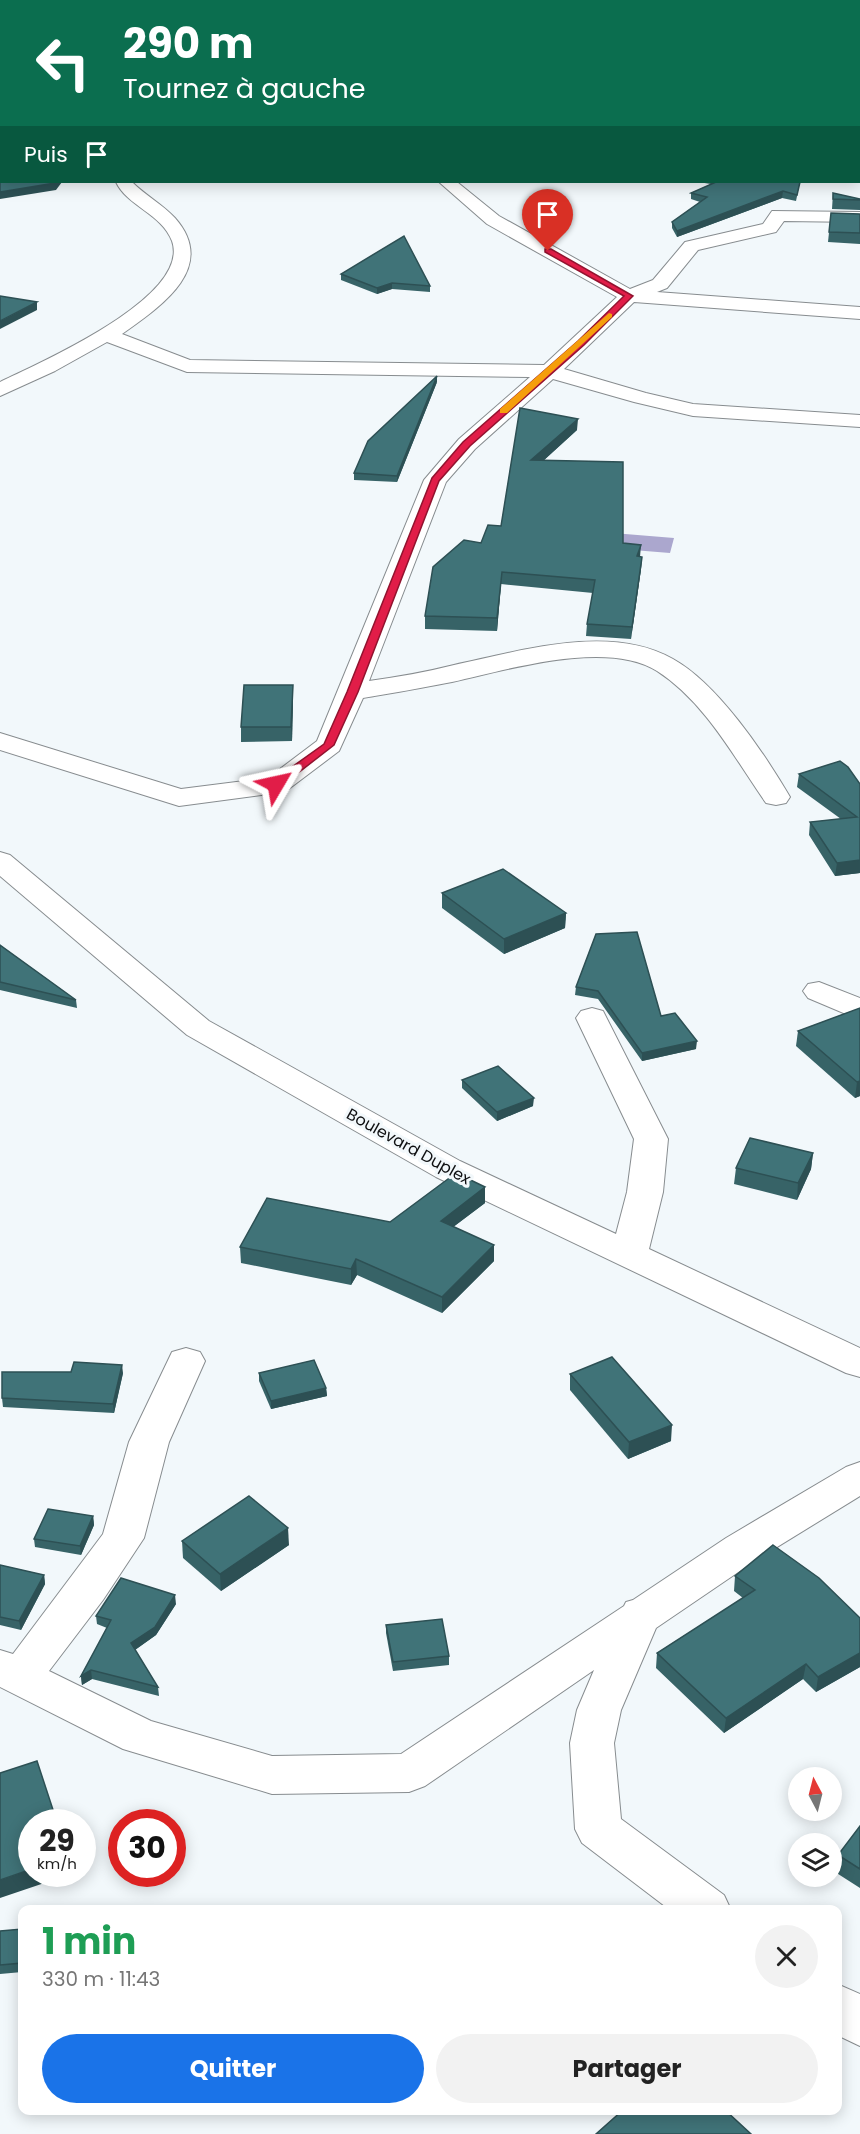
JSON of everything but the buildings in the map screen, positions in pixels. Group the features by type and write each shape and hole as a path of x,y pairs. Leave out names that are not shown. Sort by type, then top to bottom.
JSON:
{"street":[{"path":"0,390 107,335 156,300 179,274 183,247 174,227 125,183"},
{"path":"448,183 493,220 629,296 860,313"},
{"path":"0,741 179,798 276,784 329,745 435,480 467,444 629,296 660,284 692,246 770,228 778,215 860,217"},
{"path":"107,335 187,366 550,370 641,398 693,410 860,421"},
{"path":"352,692 424,680 552,652 612,650 651,657 690,684 731,731 776,797"},
{"name":"Boulevard Duplex","path":"0,861 198,1028 448,1170 860,1364"},
{"path":"819,991 860,1010"},
{"path":"592,1018 651,1139 645,1192 628,1255"},
{"path":"186,1361 149,1442 123,1538 88,1588 10,1672 139,1736 272,1775 408,1773 741,1548 860,1477"},
{"path":"642,1614 599,1710 592,1743 598,1829 700,1905"},
{"path":"842,2010 860,2023"}],"shaded area":[{"path":"613,533 674,538 670,553 608,548"}],"slow traffic":[{"path":"503,411 581,343 609,315"}],"route":[{"path":"276,784 329,745 435,480 467,444 581,343 629,296 548,251"}]}
